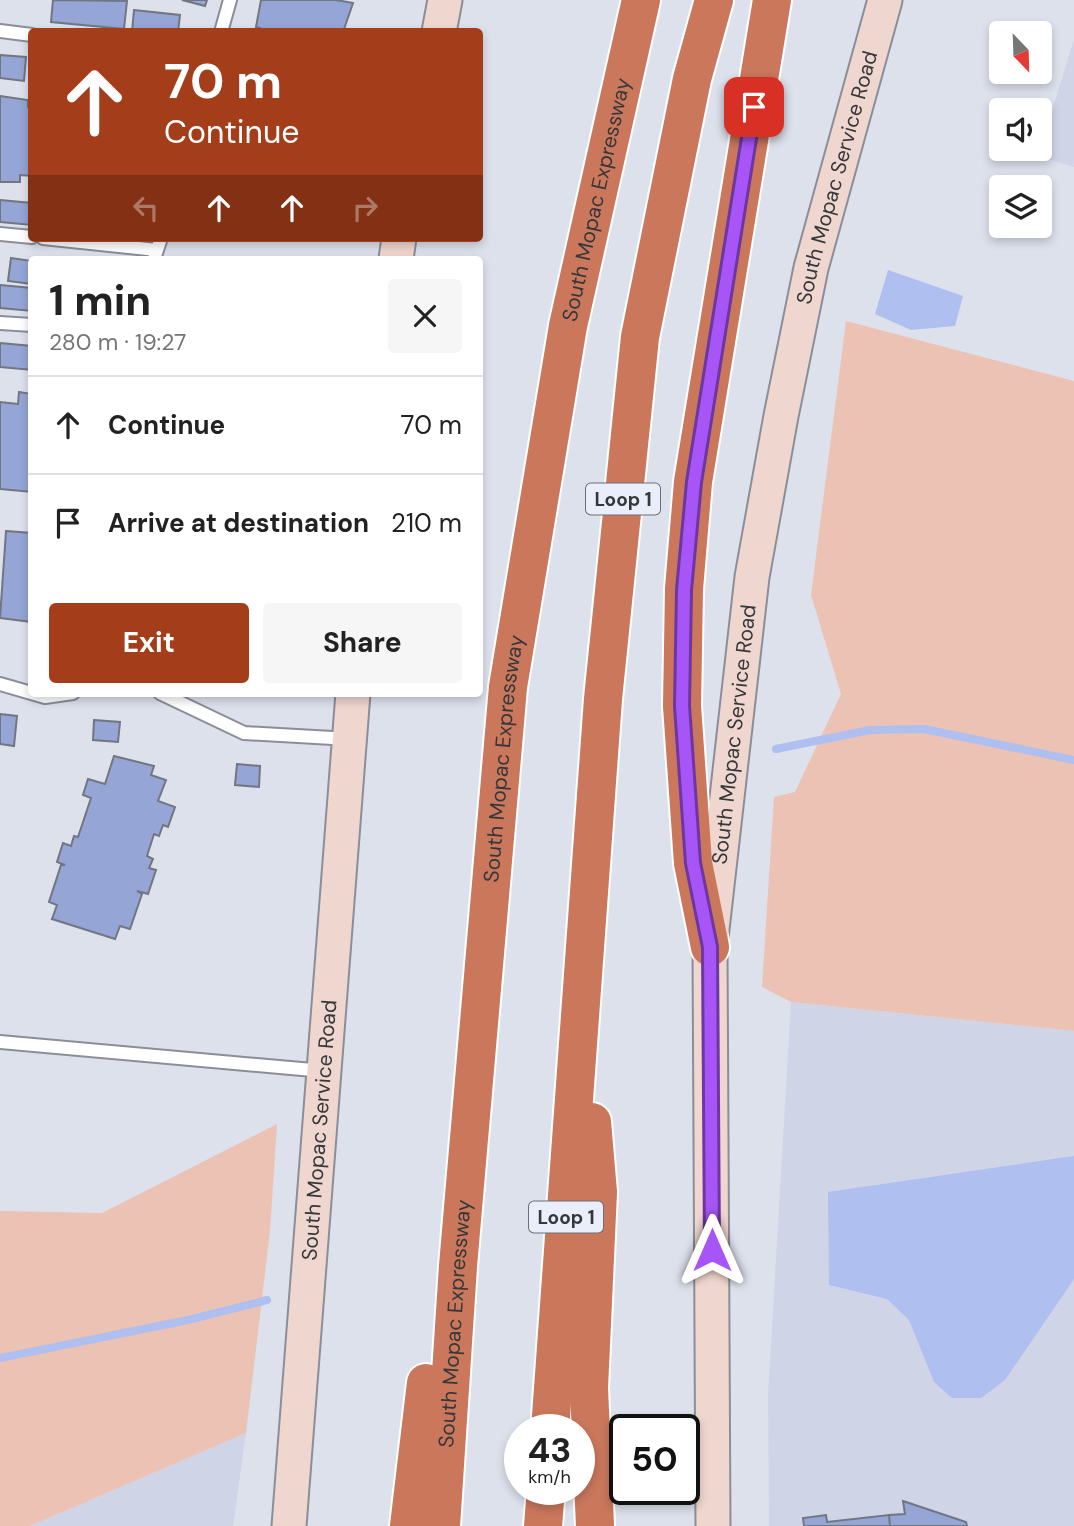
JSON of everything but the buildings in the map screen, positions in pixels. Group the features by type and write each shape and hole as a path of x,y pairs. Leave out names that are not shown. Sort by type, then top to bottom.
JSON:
{"highway":[{"name":"South Mopac Expressway","path":"441,1526 458,1266 508,687 568,326 641,0"},
{"name":"Loop 1","path":"551,1414 603,699 640,337 692,79 714,0"},
{"path":"710,947 693,863 682,706 684,590 694,482 772,0"},
{"path":"581,1005 598,1192 589,1388 595,1526"},
{"path":"409,1526 428,1364 458,1266"},
{"path":"543,1526 545,1505"}],"main road":[{"path":"440,28 445,0"},
{"name":"South Mopac Service Road","path":"713,1526 710,947 752,577 781,416 811,268 885,0"},
{"name":"South Mopac Service Road","path":"289,1526 354,697"}],"lane":[{"path":"222,28 230,0"},
{"path":"0,31 28,34"},
{"path":"0,233 28,236"},
{"path":"85,242 158,249"},
{"path":"0,323 28,325"},
{"path":"0,684 28,692"},
{"path":"168,697 244,733 350,739"},
{"path":"0,1042 324,1072"}],"shaded area":[{"path":"1074,39 1074,167 1052,160 1052,110"},
{"path":"846,321 1074,381 1074,1031 791,1002 762,987 774,797 795,792 841,694 811,595"},
{"path":"791,1002 1074,1031 1074,1526 769,1526 768,1396"},
{"path":"277,1124 270,1231 246,1433 30,1526 0,1526 0,1211 102,1213"},
{"path":"246,1433 233,1526 30,1526"}],"water":[{"path":"888,270 963,296 955,326 911,330 875,314"},
{"path":"1074,1156 1074,1279 1005,1380 981,1398 952,1398 934,1382 909,1320 887,1299 829,1285 828,1192"}],"waterway":[{"path":"776,749 870,730 924,729 1074,760"},
{"path":"0,1358 188,1320 267,1300"}],"route":[{"path":"712,1250 710,947 693,863 682,706 684,590 694,482 754,107"}]}
